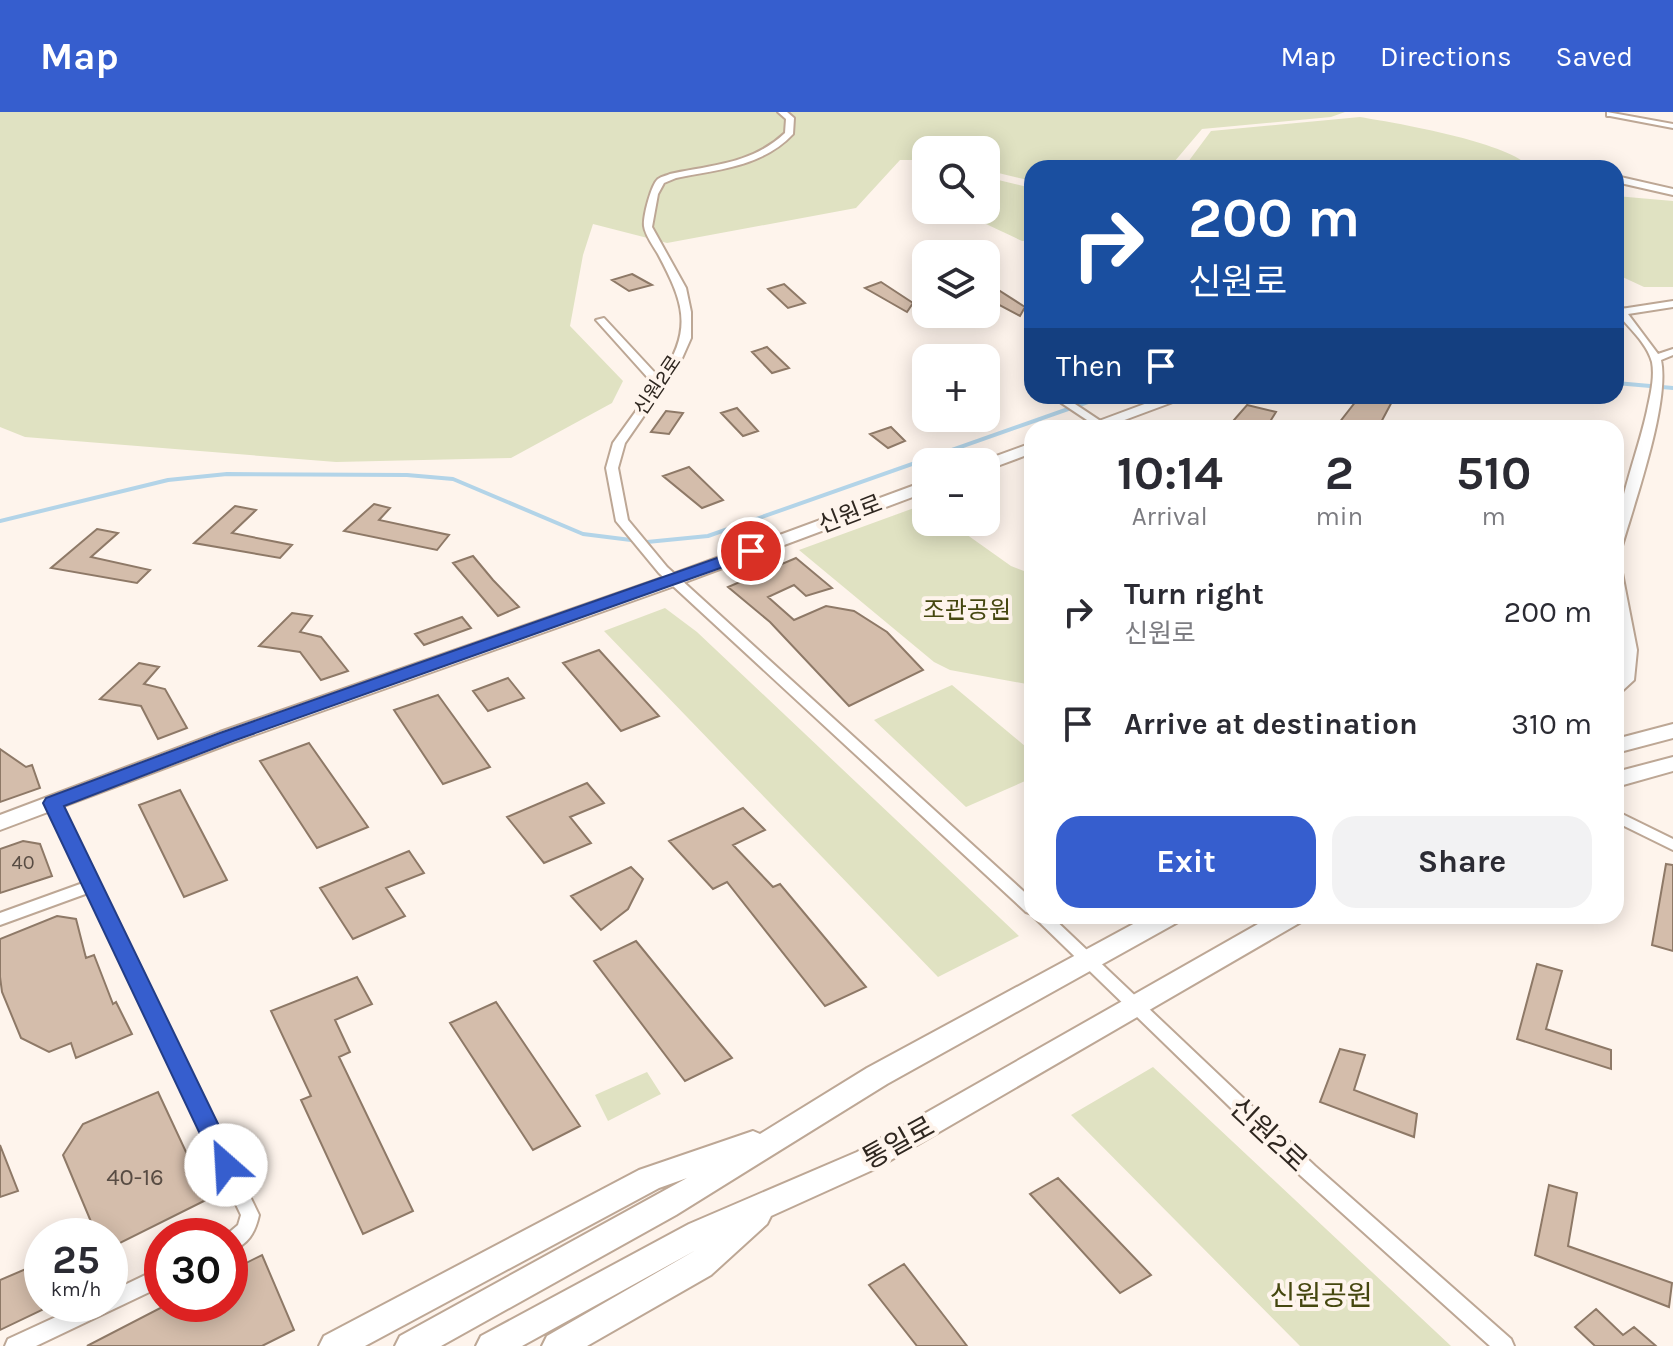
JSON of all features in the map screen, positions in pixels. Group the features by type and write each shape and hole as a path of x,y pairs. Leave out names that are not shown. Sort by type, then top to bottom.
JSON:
{"main road":[{"path":"1624,744 1673,731"},
{"path":"1624,778 1673,764"},
{"path":"411,1346 666,1206 877,1076 1154,924"},
{"name":"통일로","path":"492,1346 700,1233 867,1160 1278,924"},
{"path":"335,1346 649,1179 795,1129"},
{"path":"558,1346 700,1266 774,1199"}],"street":[{"name":"신원2로","path":"666,573 622,521 612,468 631,422 674,365 686,338 686,312 681,288 648,227 654,194 661,181 673,176 755,160 775,150 789,134 790,118 782,112"},
{"path":"1610,114 1673,126"},
{"path":"1624,181 1673,192"},
{"path":"1624,311 1673,304"},
{"path":"601,320 652,376 662,381"},
{"path":"1624,320 1657,363 1656,398 1624,516"},
{"path":"1657,363 1673,352"},
{"path":"1067,404 1089,420"},
{"path":"1107,420 1156,404"},
{"path":"1000,460 1024,451"},
{"name":"신원로","path":"0,823 666,573 912,491"},
{"path":"666,573 1024,901"},
{"path":"1624,617 1630,650 1627,680 1624,682"},
{"path":"53,803 250,1215 248,1222"},
{"path":"1624,820 1673,845"},
{"path":"0,919 94,885"},
{"name":"신원2로","path":"1050,924 1297,1160 1504,1346"},
{"path":"15,1346 67,1322"}],"green space":[{"path":"0,112 1345,112 1331,117 1202,129 1176,160 1024,160 1024,179 1000,173 1000,136 912,136 912,160 900,160 856,208 667,243 593,224 583,255 570,326 623,381 612,403 511,458 336,462 25,437 0,427"},
{"path":"1360,117 1477,142 1520,160 1189,160 1211,131"},
{"path":"1000,180 1024,186 1022,241 986,224 1000,224"},
{"path":"1624,197 1673,201 1673,287 1644,287 1624,278"},
{"name":"조관공원","path":"912,509 912,536 969,536 1011,566 1024,571 1024,684 950,670 934,662 799,550"},
{"path":"665,608 697,632 1019,936 938,977 604,631"},
{"path":"952,685 1024,745 1024,782 966,807 874,720"},
{"name":"신원공원","path":"1153,1067 1451,1346 1300,1346 1071,1115"},
{"path":"647,1072 661,1094 608,1121 595,1095"}],"building":[{"path":"632,274 652,285 629,291 612,280"},
{"path":"881,282 912,304 907,312 865,288"},
{"path":"784,284 805,303 788,308 768,289"},
{"path":"1000,291 1024,306 1020,316 1000,305"},
{"path":"767,347 789,368 772,373 752,352"},
{"path":"1354,404 1391,404 1382,420 1341,420"},
{"path":"1247,405 1276,412 1271,420 1234,420"},
{"path":"737,408 758,431 743,436 721,413"},
{"path":"666,411 683,413 669,434 651,432"},
{"path":"891,427 905,441 888,448 870,434"},
{"path":"689,467 723,500 702,508 663,476"},
{"path":"374,504 390,508 379,520 449,535 437,550 344,531"},
{"path":"235,506 256,510 232,533 292,545 280,558 194,543"},
{"path":"97,529 118,533 91,557 150,570 137,583 51,568"},
{"path":"473,556 519,607 498,616 453,563"},
{"path":"796,558 832,588 806,596 794,585 768,597 794,620 826,606 854,611 887,632 923,670 849,706 770,622 728,587"},
{"path":"292,613 312,616 300,632 321,637 348,671 321,680 300,652 259,646"},
{"path":"462,617 471,628 424,645 415,634"},
{"path":"599,650 659,716 621,731 563,663"},
{"path":"139,663 159,667 144,684 165,689 187,728 158,739 141,706 100,699"},
{"path":"508,678 524,698 488,711 473,691"},
{"path":"438,695 490,767 443,784 394,710"},
{"path":"309,743 368,827 317,848 260,761"},
{"path":"0,749 26,767 32,765 40,788 0,802"},
{"path":"587,783 604,803 570,817 591,843 544,863 507,817"},
{"path":"180,790 227,880 184,897 139,805"},
{"path":"743,808 765,830 733,845 773,887 780,884 866,987 825,1006 727,882 713,889 669,841"},
{"path":"23,841 40,844 52,876 0,893 0,849"},
{"path":"409,851 424,873 386,888 405,916 353,939 320,888"},
{"path":"1666,864 1673,865 1673,951 1652,945"},
{"path":"631,867 643,879 628,909 601,930 571,896"},
{"path":"57,916 76,919 86,958 94,955 113,1004 116,1002 132,1034 76,1058 71,1043 49,1052 21,1038 2,992 0,939"},
{"path":"636,941 732,1058 685,1081 594,961"},
{"path":"1537,964 1562,971 1546,1029 1611,1050 1611,1069 1517,1039"},
{"path":"357,977 372,1004 335,1020 350,1052 339,1057 413,1211 363,1234 301,1100 311,1096 271,1011"},
{"path":"496,1002 580,1126 533,1150 450,1023"},
{"path":"1340,1049 1365,1055 1354,1090 1417,1114 1414,1137 1320,1102"},
{"path":"158,1092 208,1199 170,1218 144,1218 144,1231 128,1239 128,1218 89,1218 63,1155 83,1124"},
{"path":"0,1145 18,1191 0,1197"},
{"path":"1058,1178 1151,1275 1120,1293 1030,1194"},
{"path":"1549,1185 1577,1193 1568,1246 1672,1283 1669,1307 1535,1255"},
{"path":"262,1255 294,1330 262,1346 87,1346 144,1316 144,1322 248,1322 248,1262"},
{"path":"904,1264 967,1346 917,1346 869,1285"},
{"path":"24,1270 24,1319 0,1330 0,1280"},
{"path":"1596,1309 1623,1335 1634,1327 1656,1346 1595,1346 1575,1327"}],"waterway":[{"path":"1624,384 1673,388"},
{"path":"1037,420 1082,404"},
{"path":"0,521 168,480 227,474 407,475 453,479 583,534 647,542 708,536 1024,425"}],"route":[{"path":"226,1165 53,803 227,737 422,671 751,551"}]}
